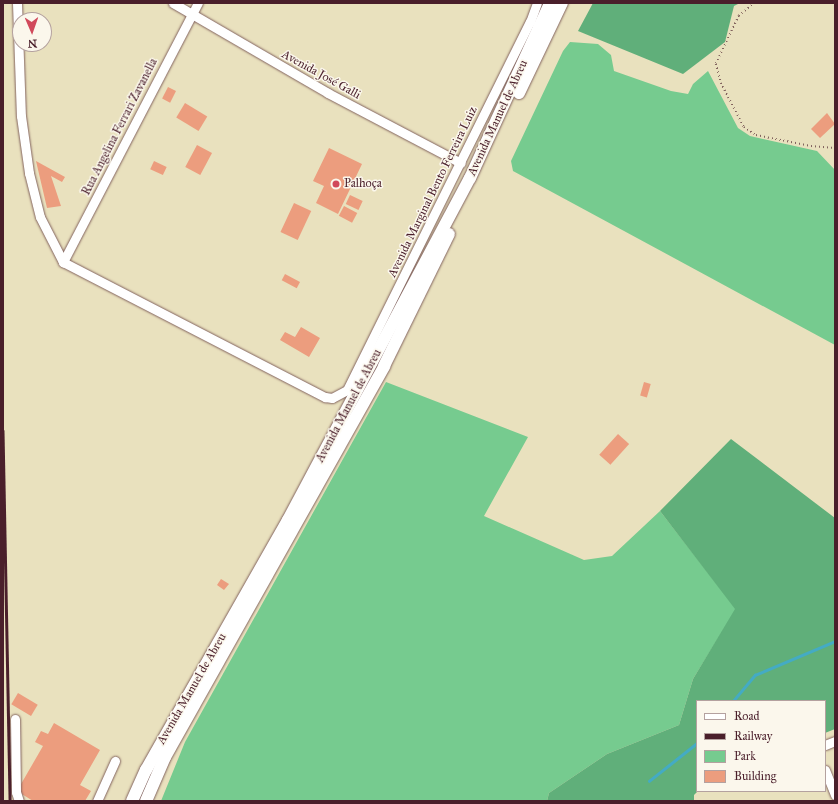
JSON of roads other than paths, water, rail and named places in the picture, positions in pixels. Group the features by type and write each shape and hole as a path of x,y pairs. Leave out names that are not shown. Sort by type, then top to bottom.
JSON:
{"main road":[{"name":"Avenida Manuel de Abreu","path":"132,801 146,770 288,520 459,199 501,114 550,3"},
{"name":"Avenida Manuel de Abreu","path":"146,801 165,757 384,366 562,3"}],"street":[{"path":"17,3 21,116 29,173 40,217 63,262"},
{"name":"Avenida José Galli","path":"173,3 328,93 461,163"},
{"name":"Rua Angelina Ferrari Zavanella","path":"63,262 198,3"},
{"name":"Avenida Marginal Bento Ferreira Luiz","path":"63,262 325,397 332,398 347,390 461,163 538,3"},
{"path":"15,720 16,792 19,801"},
{"path":"97,801 115,761"},
{"path":"826,773 835,796"}],"waterway":[{"path":"734,700 755,675 835,641"},
{"path":"649,781 696,744"}],"railway":[{"path":"3,431 10,801"}],"place":[{"name":"Palhoça","path":"336,184"}]}
